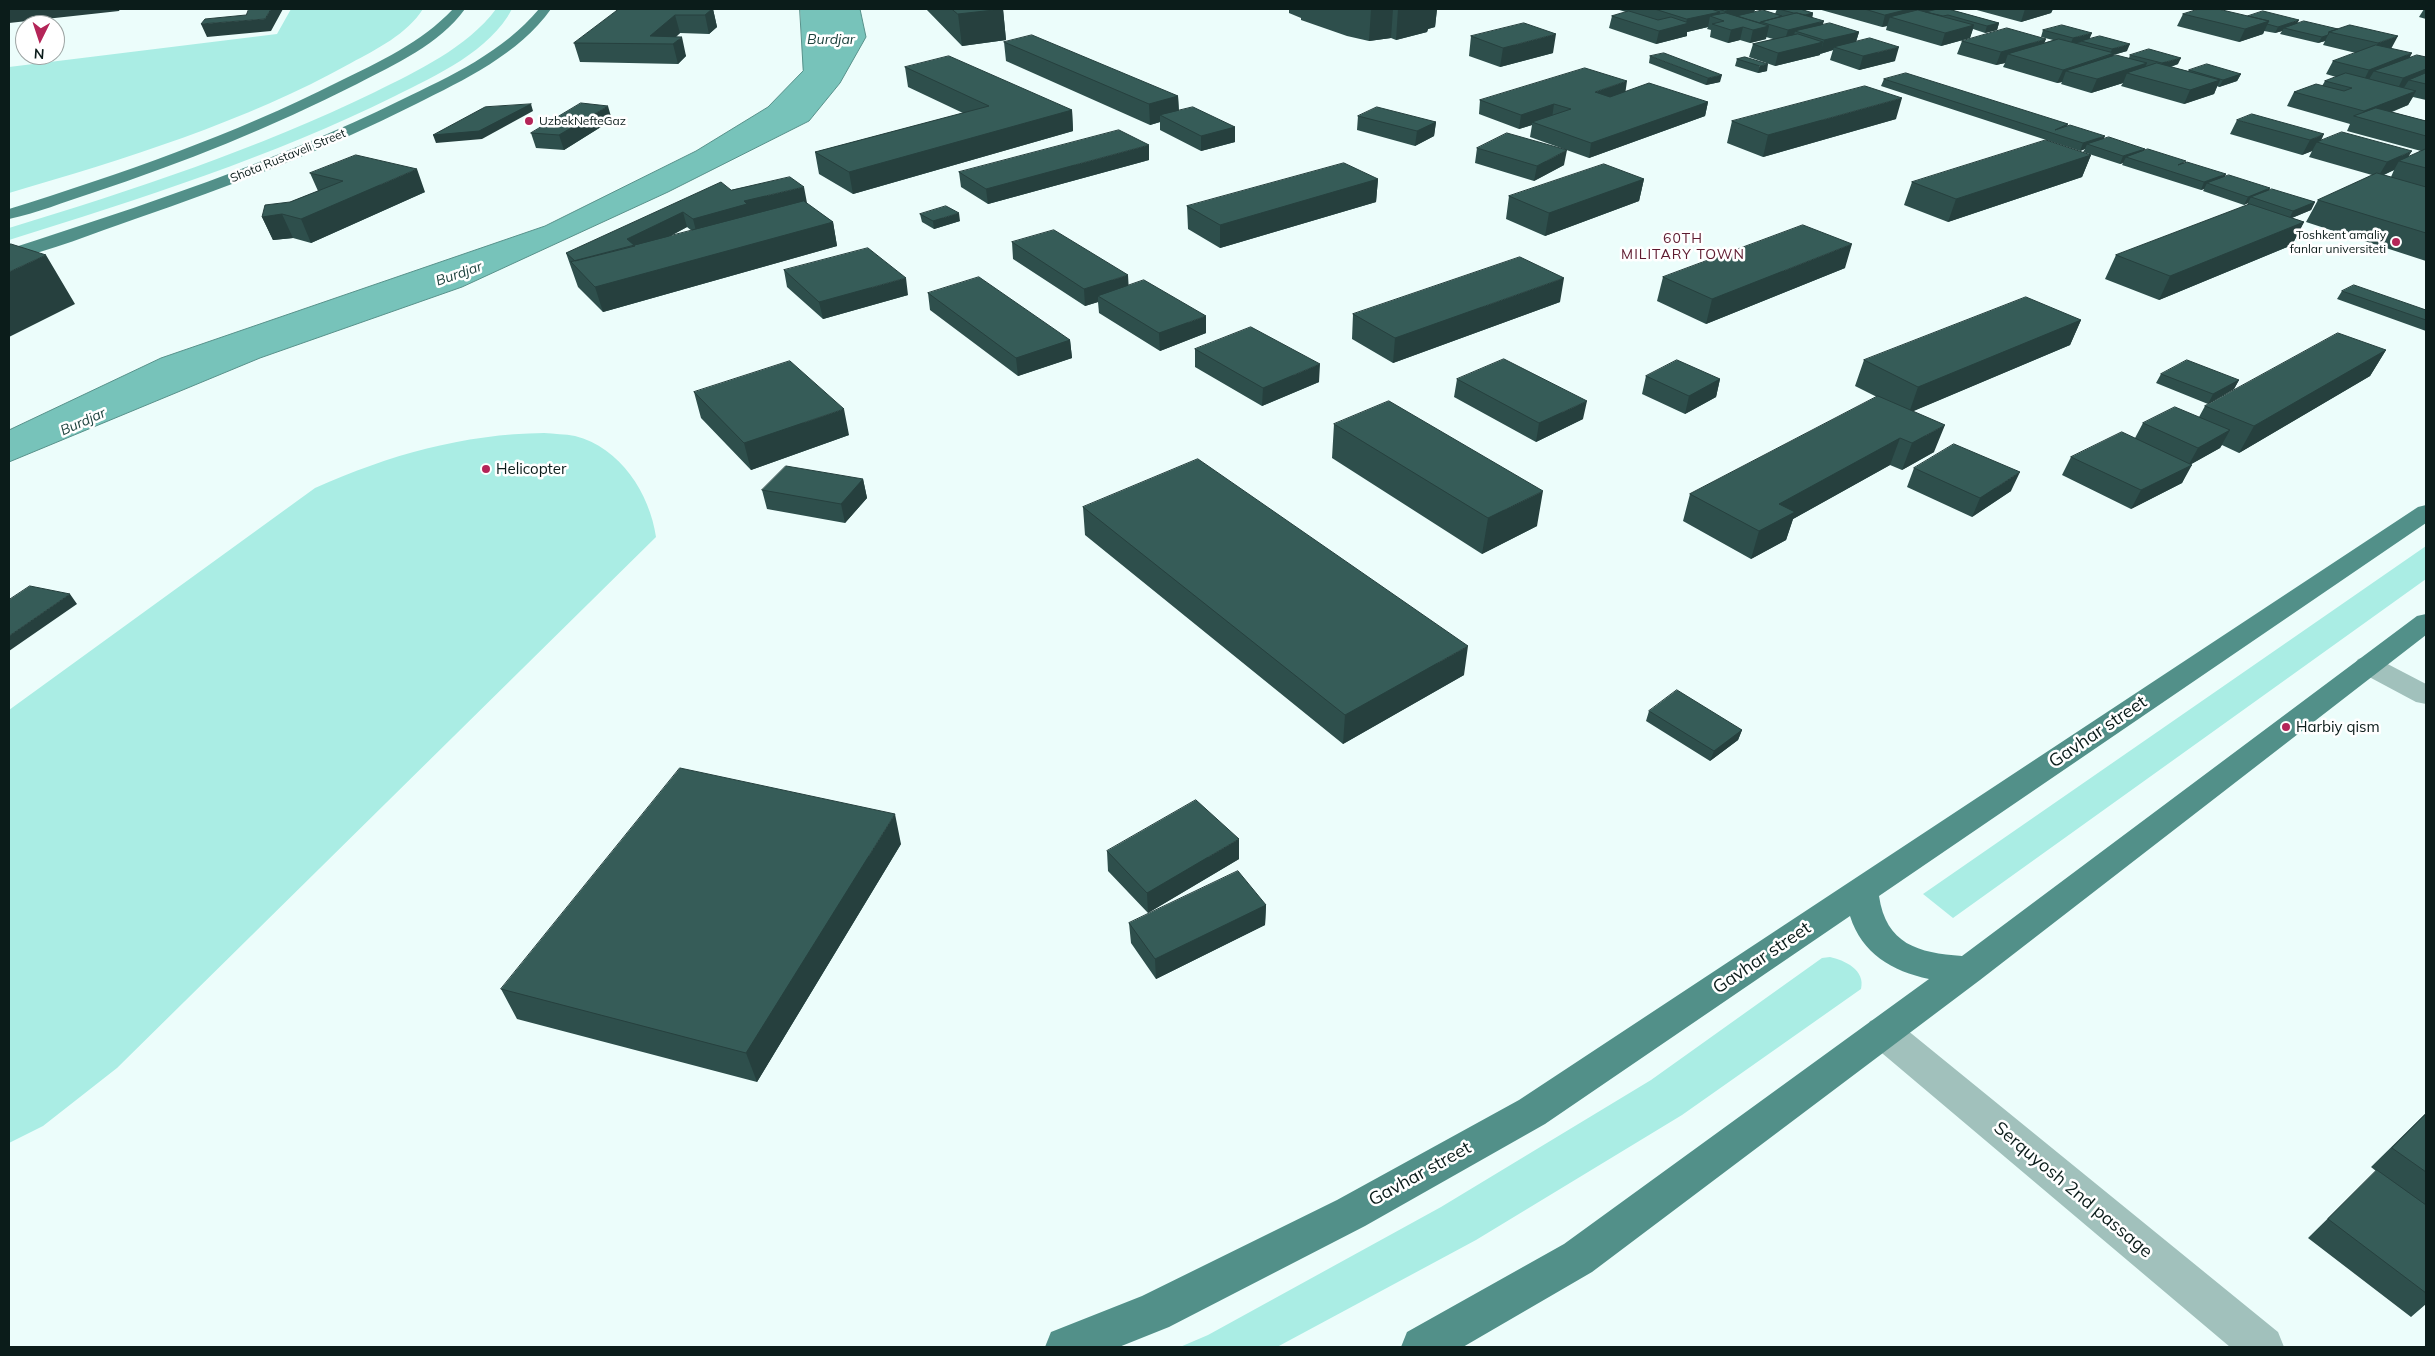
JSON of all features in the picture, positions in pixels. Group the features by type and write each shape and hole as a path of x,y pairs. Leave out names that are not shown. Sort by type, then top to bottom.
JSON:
{"main road":[{"path":"9,214 144,170 270,122 319,99 411,50 431,36 459,9"},
{"name":"Shota Rustaveli Street","path":"9,255 204,189 348,131 404,105 467,71 509,43 542,12"},
{"name":"Gavhar street","path":"1066,1347 1154,1312 1333,1222 1532,1112 2426,512"},
{"path":"1422,1347 1578,1258 1968,970 2426,622"},
{"path":"1862,890 1868,923 1877,936 1890,949 1909,960 1927,965 1968,970"}],"street":[{"path":"2368,665 2426,695"},
{"name":"Serquyosh 2nd passage","path":"1883,1032 2263,1347"}],"green space":[{"path":"291,9 423,9 409,26 381,46 311,84 269,103 184,137 96,167 9,193 9,67 65,65 65,60 277,34"},
{"path":"496,9 512,9 490,37 445,70 395,96 253,158 156,193 9,240 9,228 195,167 331,113 424,67 456,47 484,23"},
{"path":"544,433 575,436 606,450 619,461 640,489 653,521 656,537 117,1068 43,1126 9,1143 9,710 315,488 399,456 427,448 484,437"},
{"path":"2426,546 2426,579 1953,918 1923,894"},
{"path":"1830,957 1847,963 1857,971 1862,982 1861,989 1682,1115 1476,1240 1277,1347 1180,1347 1208,1335 1441,1207 1651,1080 1822,958"}],"water":[{"name":"Burdjar","path":"800,9 860,9 866,37 840,83 809,121 668,192 462,287 260,358 9,462 9,430 161,358 545,226 696,151 768,107 803,71"}],"building":[{"path":"249,9 271,9 265,19 201,24 205,19 246,15"},
{"path":"619,9 712,9 705,15 675,15 650,36 682,37 673,44 574,43"},
{"path":"952,9 1003,9 958,14"},
{"path":"1655,9 1711,9 1720,12 1687,19"},
{"path":"1718,9 1736,9 1725,11"},
{"path":"1779,9 1800,9 1813,13 1805,15"},
{"path":"1865,9 1909,9 1885,15"},
{"path":"1948,9 1999,23 1987,26 1948,15 1943,16 1926,12"},
{"path":"2199,9 2218,9 2269,21 2245,29 2183,14"},
{"path":"1763,10 1782,16 1760,23 1737,16"},
{"path":"1918,10 1974,25 1945,33 1890,17"},
{"path":"1629,11 1658,20 1671,17 1689,23 1659,31 1612,16"},
{"path":"2263,11 2299,20 2278,27 2267,24 2269,21 2248,16"},
{"path":"1726,13 1769,26 1753,30 1743,27 1731,30 1712,24 1724,21 1710,16"},
{"path":"1797,13 1824,21 1788,30 1761,22"},
{"path":"2304,21 2338,29 2322,37 2284,28"},
{"path":"1524,23 1556,34 1503,48 1471,36"},
{"path":"1830,23 1859,32 1824,40 1795,31"},
{"path":"2062,25 2092,33 2073,38 2043,30"},
{"path":"2350,25 2398,36 2378,43 2329,32"},
{"path":"2007,28 2046,39 2001,52 1962,41"},
{"path":"1798,34 1823,42 1778,53 1753,44"},
{"path":"1032,35 1178,96 1149,104 1004,42"},
{"path":"2100,36 2130,44 2112,49 2081,41"},
{"path":"1870,38 1899,47 1863,56 1834,47"},
{"path":"2059,39 2114,53 2063,70 2008,54"},
{"path":"2376,45 2412,53 2369,70 2333,61"},
{"path":"2149,49 2181,58 2162,63 2130,55"},
{"path":"1664,53 1722,75 1708,78 1650,56"},
{"path":"2116,55 2147,63 2097,79 2066,71"},
{"path":"2417,55 2426,57 2426,69 2403,78 2374,71"},
{"path":"949,56 1072,110 849,172 815,152 989,106 905,67"},
{"path":"1745,57 1768,64 1760,66 1737,59"},
{"path":"2157,63 2220,80 2190,90 2127,73"},
{"path":"2207,64 2241,74 2223,80 2189,70"},
{"path":"1585,68 1627,81 1595,92 1610,97 1649,83 1708,102 1591,143 1532,122 1571,109 1554,104 1521,115 1480,100"},
{"path":"1906,73 2068,124 2055,130 2070,125 2105,136 2083,143 1884,79"},
{"path":"2346,73 2416,91 2364,111 2294,92 2316,84 2344,91 2352,88 2325,81"},
{"path":"2426,73 2426,84 2409,80"},
{"path":"1865,86 1902,98 1768,135 1732,121"},
{"path":"581,103 608,106 559,135 531,133"},
{"path":"531,104 479,131 433,135 485,107"},
{"path":"1193,107 1235,127 1201,136 1160,115"},
{"path":"1377,107 1436,122 1417,131 1358,116"},
{"path":"2376,108 2426,121 2426,136 2354,116"},
{"path":"2252,114 2324,134 2310,140 2237,120"},
{"path":"1119,130 1149,145 986,189 959,172"},
{"path":"2342,132 2412,151 2387,162 2317,142"},
{"path":"1507,133 1567,150 1537,166 1477,148"},
{"path":"2109,137 2145,149 2123,156 2087,144"},
{"path":"2046,140 2091,155 1956,199 1912,182"},
{"path":"2148,149 2186,161 2178,165 2187,162 2226,174 2204,182 2126,157"},
{"path":"2426,149 2426,168 2399,161"},
{"path":"356,155 417,169 301,219 282,214 262,217 265,205 290,202 343,181 310,173"},
{"path":"1344,163 1378,179 1220,225 1187,206"},
{"path":"1604,164 1644,179 1549,213 1509,196"},
{"path":"2377,173 2426,187 2426,233 2318,200"},
{"path":"2229,175 2270,188 2248,197 2207,183"},
{"path":"790,177 804,187 744,201 747,204 693,219 683,212 627,239 635,246 575,261 566,253 721,182 731,190"},
{"path":"2272,189 2315,202 2293,211 2251,197"},
{"path":"804,201 833,222 595,287 571,262"},
{"path":"2250,204 2304,222 2170,276 2116,255"},
{"path":"946,206 959,213 933,221 920,214"},
{"path":"1803,225 1852,244 1712,299 1663,277"},
{"path":"1054,230 1128,275 1084,289 1012,242"},
{"path":"9,244 11,244 46,255 9,272"},
{"path":"868,248 906,278 819,302 784,270"},
{"path":"1520,257 1564,278 1395,338 1353,314"},
{"path":"979,277 1070,340 1016,358 928,293"},
{"path":"1144,280 1206,316 1159,333 1098,296"},
{"path":"2354,285 2426,310 2426,320 2342,291"},
{"path":"2026,297 2081,320 1918,387 1864,360"},
{"path":"1251,327 1320,364 1263,388 1195,349"},
{"path":"2338,333 2386,350 2254,426 2205,406"},
{"path":"1504,359 1587,401 1539,423 1457,379"},
{"path":"1677,360 1720,379 1689,396 1646,376"},
{"path":"2187,360 2239,380 2213,394 2161,374"},
{"path":"790,361 844,409 744,443 694,392"},
{"path":"1878,396 1945,425 1912,443 1900,438 1779,504 1795,512 1759,531 1690,494"},
{"path":"1389,401 1543,491 1488,518 1334,424"},
{"path":"2175,407 2230,430 2198,448 2143,423"},
{"path":"2122,432 2192,465 2141,490 2071,457"},
{"path":"1954,444 2020,472 1980,498 1914,468"},
{"path":"1198,459 1468,646 1345,715 1083,507"},
{"path":"786,466 863,479 841,504 762,490"},
{"path":"30,586 70,594 9,636 9,600"},
{"path":"1677,690 1742,730 1714,751 1649,711"},
{"path":"680,768 895,814 746,1053 501,989"},
{"path":"1196,800 1239,839 1147,893 1107,851"},
{"path":"1238,871 1266,905 1155,959 1129,923"},
{"path":"2426,1114 2426,1172 2392,1148"},
{"path":"2377,1170 2426,1205 2426,1293 2328,1219"}],"place":[{"name":"UzbekNefteGaz","path":"529,121"},
{"name":"Toshkent amaliy fanlar universiteti","path":"2396,242"},
{"name":"Helicopter","path":"486,469"},
{"name":"Harbiy qism","path":"2286,727"}],"district":[{"name":"60TH MILITARY TOWN","path":"1683,248"}]}
